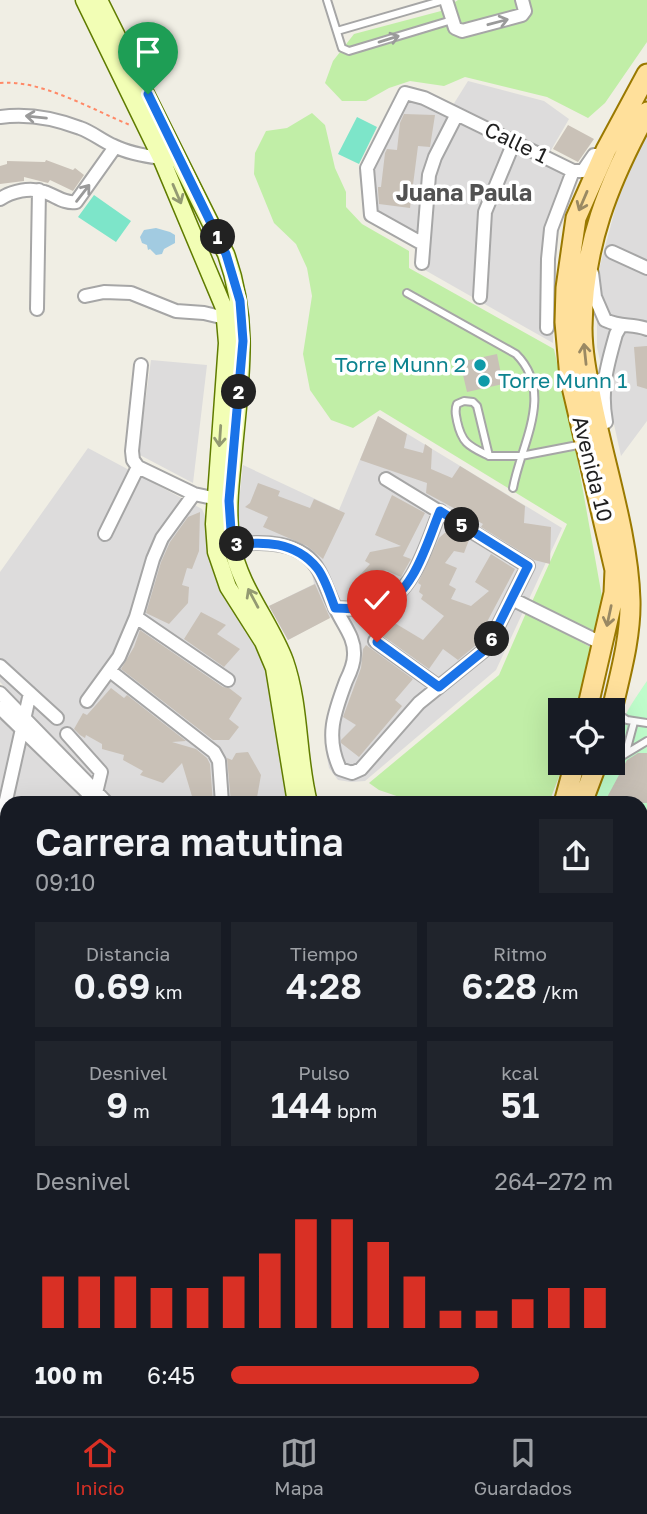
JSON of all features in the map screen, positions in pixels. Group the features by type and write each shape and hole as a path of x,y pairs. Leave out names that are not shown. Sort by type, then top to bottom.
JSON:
{"main road":[{"path":"83,0 226,254 240,301 243,341 216,552 228,587 263,642 274,668 295,796"},
{"path":"100,0 155,127 161,158 212,275 225,318 227,343 222,500 243,579 285,661 293,693 307,796"},
{"name":"Avenida 10","path":"590,698 614,593 615,570 570,378 565,322 566,288 576,218 603,155 647,74"},
{"name":"Avenida 10","path":"615,698 623,662 630,602 619,524 587,374 582,331 584,292 596,222 623,155 647,112"},
{"path":"566,796 572,775"},
{"path":"585,796 593,775"}],"street":[{"path":"445,0 455,28 462,31 522,15 525,11 522,0"},
{"name":"Calle 1","path":"423,244 371,215 367,168 405,93 424,98 573,171 583,171 594,155 603,155"},
{"path":"422,263 429,175 457,114"},
{"path":"0,117 46,117 82,128 116,147 161,158"},
{"path":"480,297 485,212 514,142"},
{"path":"0,199 22,190 39,190 67,203 76,202 116,147"},
{"path":"547,328 551,229 573,171"},
{"path":"37,309 39,190"},
{"path":"590,252 595,298 605,320 620,327 639,326 647,329"},
{"path":"612,252 647,268"},
{"path":"85,296 104,292 131,293 176,311 225,318"},
{"path":"606,467 611,451 602,394 620,327"},
{"path":"141,365 133,460 138,467 194,494 222,500"},
{"path":"105,534 138,467"},
{"path":"232,545 259,541 278,544 300,552 318,569 353,640 355,657 334,718 331,745 340,769 352,773 361,769 419,703 487,648 528,566 386,479"},
{"path":"87,701 110,671 136,617 162,538 194,494"},
{"path":"335,608 379,607 394,597 407,584 419,562 440,511"},
{"path":"512,599 603,644"},
{"path":"136,617 228,680"},
{"path":"375,641 439,687"},
{"path":"0,666 57,718"},
{"path":"110,671 214,752 219,761 222,796"},
{"path":"0,693 23,724 95,796"},
{"path":"7,796 30,693"},
{"path":"0,708 23,724"},
{"path":"67,734 98,766 101,778 99,796"}],"lane":[{"path":"327,0 342,48 349,51 453,20"},
{"path":"337,31 445,0"},
{"path":"407,293 516,354 526,364 532,379 533,418 513,488"},
{"path":"489,456 477,406 473,402 457,404 455,410 463,441 489,456 521,456 585,443"},
{"path":"625,719 647,723"},
{"path":"626,752 634,722"},
{"path":"626,752 647,741"}],"path":[{"path":"0,83 22,84 155,127"}],"shaded area":[{"path":"468,81 544,101 569,119 550,152 582,171 555,235 553,343 416,265 417,249 365,219 359,172 401,89 429,94 453,105"},
{"path":"647,129 647,421 621,456 597,347 597,277 617,202"},
{"path":"151,360 207,365 193,483 138,454"},
{"path":"378,416 562,528 496,670 365,781 351,782 338,780 329,768 326,752 330,703 348,654 345,640 331,617 288,640 269,606 314,584 311,569 301,560 236,529 243,465 339,510"},
{"path":"88,448 202,509 268,661 290,796 110,796 0,682 0,572"},
{"path":"0,714 18,734 4,796 0,796"},
{"path":"24,739 80,796 11,796"}],"green space":[{"path":"458,0 647,0 647,42 605,103 588,118 547,97 465,77 444,86 410,81 389,88 366,101 342,101 325,83 333,61 354,34 441,11"},
{"path":"312,113 325,125 335,168 346,192 346,207 362,224 409,251 409,268 554,349 573,435 604,608 599,637 531,604 567,524 380,410 353,428 331,420 310,390 303,354 312,296 307,268 296,244 274,223 254,174 255,153 266,131 287,128"},
{"path":"357,117 377,127 359,164 338,154"},
{"path":"94,195 131,221 116,242 78,217"},
{"path":"526,613 598,651 587,698 548,698 548,775 560,775 552,796 397,796 369,783 499,675"},
{"path":"647,681 647,796 589,796 599,775 625,775 625,717"}],"water":[{"path":"156,228 175,235 175,243 164,249 162,254 156,255 148,250 140,237 144,230"}],"building":[{"path":"404,114 435,115 430,147 418,146 410,208 379,204 378,190 378,187 381,187 385,153 387,149 397,150 400,123"},
{"path":"568,125 594,139 578,162 553,149"},
{"path":"46,160 73,170 75,168 84,175 73,191 50,180 48,183 24,177 24,181 0,184 0,166 7,164 7,161"},
{"path":"647,346 647,389 637,386 634,347"},
{"path":"497,354 503,384 467,392 460,362"},
{"path":"378,416 407,434 404,448 423,453 425,444 432,449 431,469 452,478 460,466 525,506 524,523 551,527 550,564 534,560 481,527 483,524 426,493 427,483 360,460"},
{"path":"258,483 280,491 278,496 310,508 314,499 345,513 323,559 307,546 263,527 268,517 245,507 250,503"},
{"path":"392,495 425,513 403,556 411,559 401,577 385,570 394,585 388,591 374,596 371,593 347,599 350,586 370,564 365,561 370,552 401,546 375,535"},
{"path":"200,512 199,551 192,569 187,568 182,585 189,587 188,603 169,624 146,613 161,562 170,542 188,517"},
{"path":"448,530 469,540 464,553 454,551 445,563 457,568 449,585 456,589 451,599 471,606 489,591 475,582 491,554 515,569 479,637 482,639 480,642 458,660 443,649 429,669 383,636 393,622 423,640 444,616 421,599 423,595 419,592 421,585 418,583 439,538"},
{"path":"315,584 330,618 288,640 269,606"},
{"path":"201,612 226,625 217,634 240,649 224,667 184,639"},
{"path":"140,630 242,698 229,719 239,727 229,740 213,740 121,669"},
{"path":"366,645 413,679 395,700 402,706 359,757 341,743 341,740 356,725 343,717 361,668"},
{"path":"111,688 124,698 127,695 186,741 172,742 196,749 207,758 210,764 212,796 192,796 182,763 163,783 140,775 143,771 123,760 124,755 102,749 102,744 86,735 85,738 74,729 83,713 87,715"},
{"path":"248,752 261,775 257,796 230,796 227,758 232,760 236,753"},
{"path":"638,753 647,753 647,796 608,796 619,775 625,775 625,764"}],"place":[{"name":"Torre Munn 2","path":"480,365"},
{"name":"Torre Munn 1","path":"484,381"}],"district":[{"name":"Juana Paula","path":"464,193"}],"route":[{"path":"148,94 226,254 240,301 243,341 229,501 232,545 259,541 300,552 318,569 335,608 379,607 394,597 407,584 419,562 440,511 528,566 487,648 439,687 377,642"}]}
